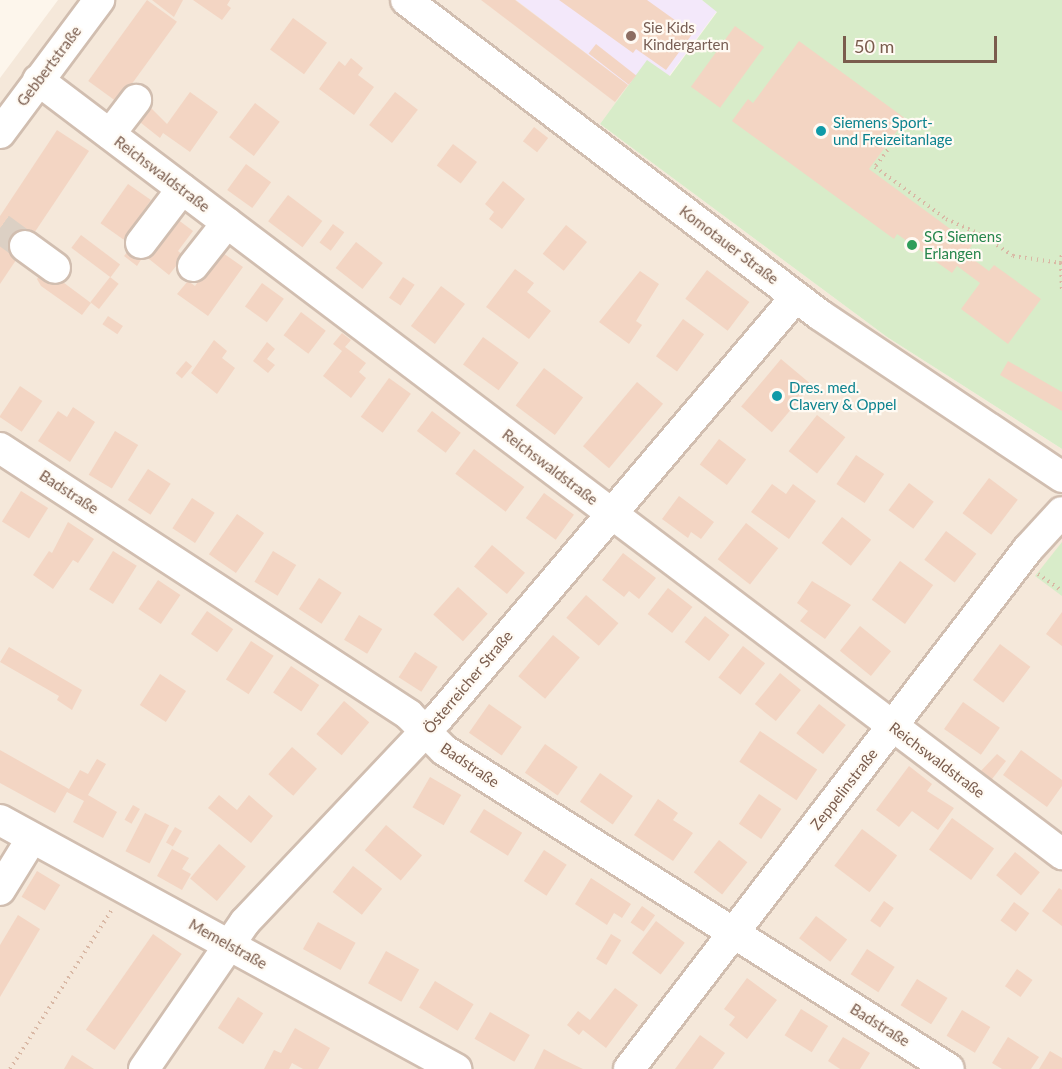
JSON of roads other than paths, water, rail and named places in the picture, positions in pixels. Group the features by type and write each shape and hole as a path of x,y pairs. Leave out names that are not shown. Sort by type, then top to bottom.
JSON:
{"street":[{"name":"Gebbertstraße","path":"0,133 99,0"},
{"name":"Komotauer Straße","path":"406,0 796,297 1062,477"},
{"name":"Reichswaldstraße","path":"38,80 128,126 182,189 1062,854"},
{"path":"141,243 182,189"},
{"path":"197,266 227,223"},
{"path":"25,246 55,268"},
{"name":"Österreicher Straße","path":"144,1069 229,944 426,732 796,297"},
{"name":"Badstraße","path":"0,448 409,715 444,750 949,1069"},
{"name":"Zeppelinstraße","path":"629,1069 1028,549 1062,512"},
{"name":"Memelstraße","path":"0,820 456,1069"},
{"path":"0,890 32,837"}],"tunnel":[{"path":"0,228 25,246"}],"place":[{"name":"Sie Kids Kindergarten","path":"631,36"},
{"name":"Siemens Sport- und Freizeitanlage","path":"821,131"},
{"name":"SG Siemens Erlangen","path":"912,245"},
{"name":"Dres. med. Clavery & Oppel","path":"777,396"}]}
